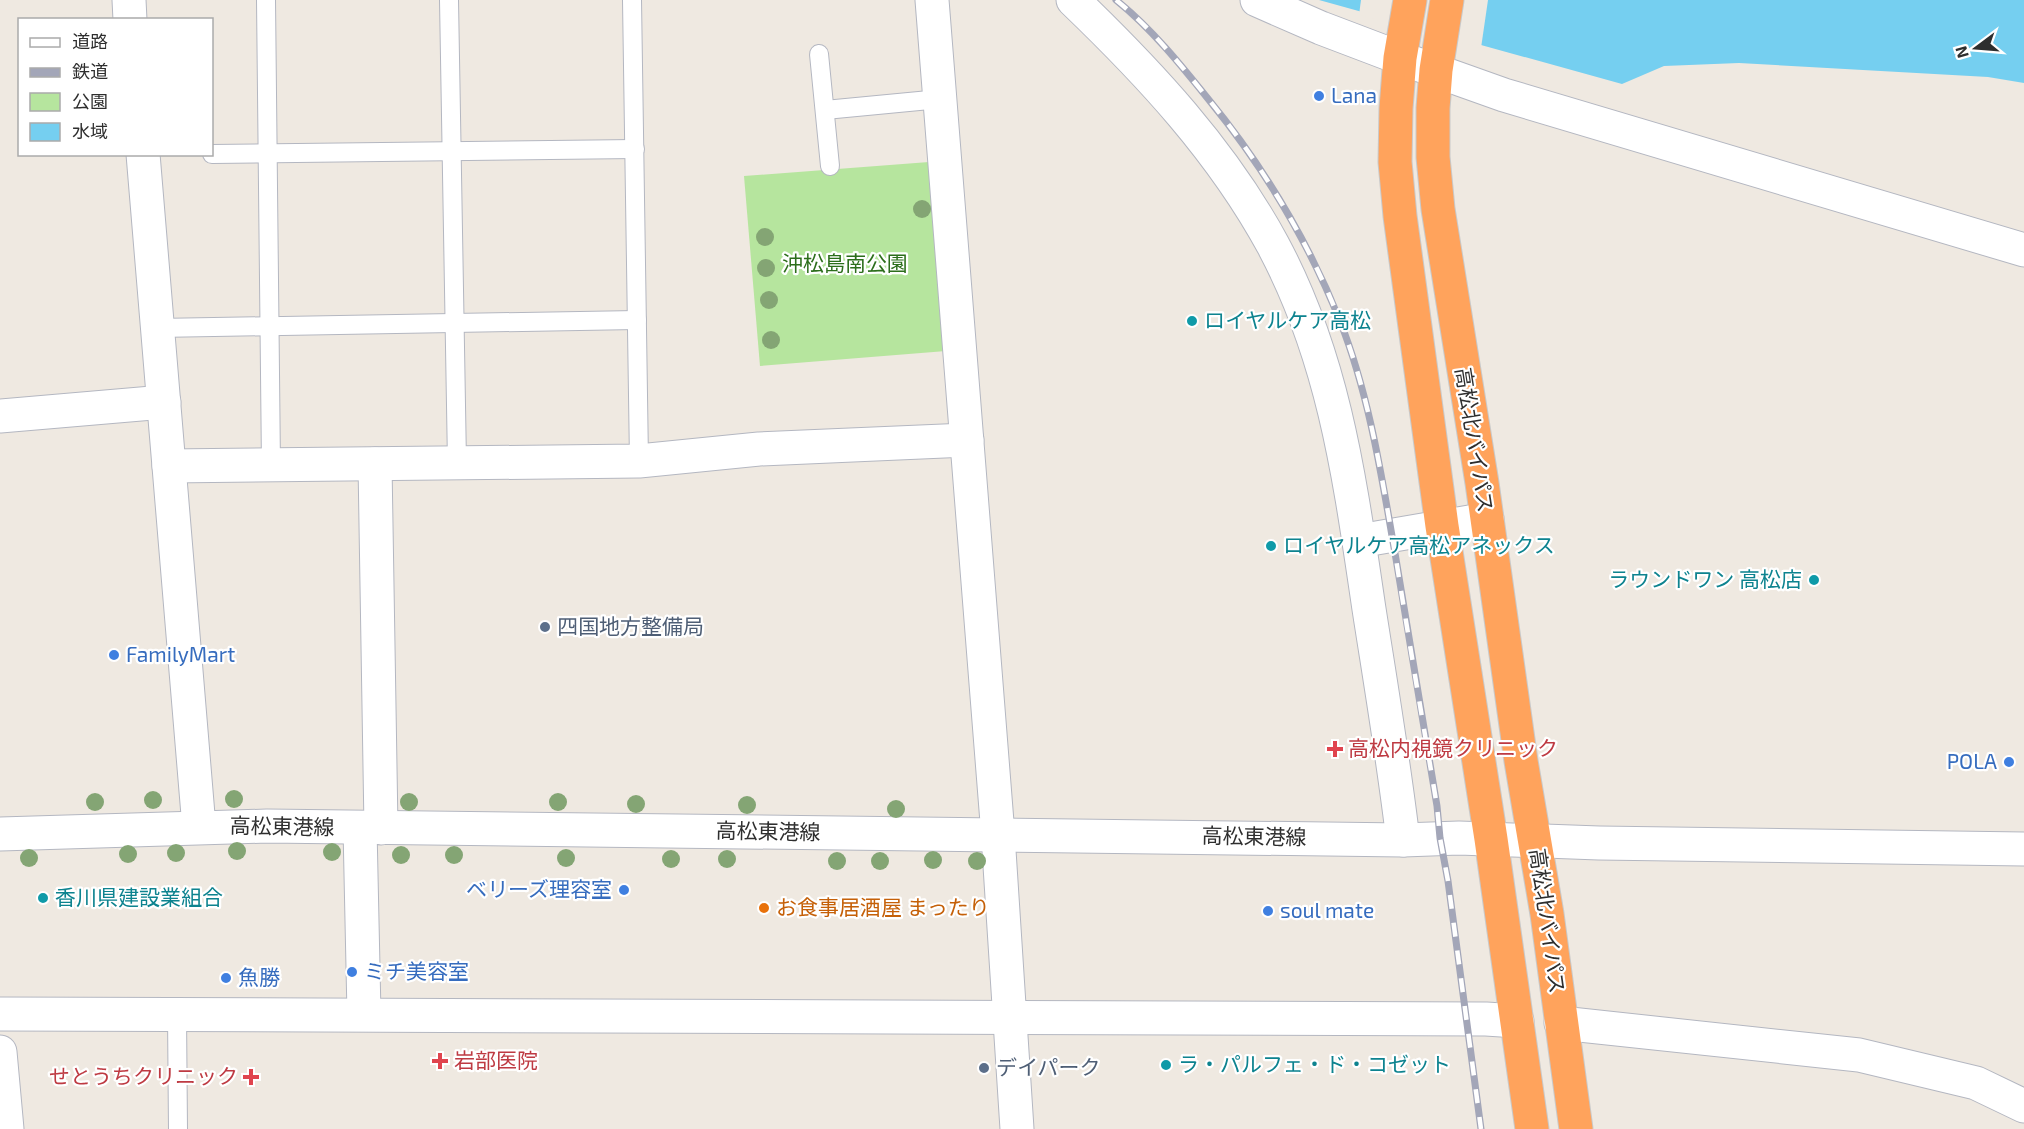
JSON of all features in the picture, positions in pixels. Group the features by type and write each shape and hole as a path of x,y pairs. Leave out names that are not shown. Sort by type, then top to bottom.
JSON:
{"highway":[{"name":"高松北バイパス","path":"1447,0 1438,56 1433,157 1438,208 1487,519 1521,761 1536,840 1576,1129"},
{"name":"高松北バイパス","path":"1405,29 1395,162 1400,216 1442,526 1491,839 1532,1129"}],"street":[{"path":"129,0 130,18"},
{"path":"932,0 998,835 1017,1129"},
{"path":"1073,0 1139,65 1210,149 1244,197 1272,244 1316,341 1347,466 1403,840"},
{"path":"1257,0 1321,28 1405,29 1438,56 1504,95 2024,250"},
{"path":"143,156 199,827"},
{"path":"0,416 164,402"},
{"path":"169,466 639,461 759,449 967,440"},
{"path":"364,1014 370,828 375,464"},
{"path":"1359,542 1487,519"},
{"name":"高松東港線","path":"0,834 199,827 370,828 1403,840 1491,839 1611,844 2024,849"},
{"path":"0,1014 1486,1019 1517,1021"},
{"path":"1561,1023 1860,1055 1976,1083 2024,1106"},
{"path":"0,1052 7,1129"}],"lane":[{"path":"266,0 271,466"},
{"path":"449,0 457,463"},
{"path":"632,0 639,461"},
{"path":"819,54 830,166"},
{"path":"825,111 940,99"},
{"path":"213,154 635,149"},
{"path":"157,327 637,320"},
{"path":"177,1014 177,1129"}],"green space":[{"name":"沖松島南公園","path":"929,162 946,351 760,366 744,176"}],"water":[{"path":"1319,0 2024,0 2024,83 1988,77 1739,63 1664,66 1622,84"}],"pier":[{"path":"1361,0 1488,0 1481,48 1359,15"}],"railway":[{"path":"1116,0 1176,60 1248,151 1283,205 1314,262 1350,350 1367,409 1386,499 1437,806 1481,1129"}],"place":[{"name":"Lana","path":"1319,96"},
{"name":"ロイヤルケア高松","path":"1192,321"},
{"name":"ロイヤルケア高松アネックス","path":"1271,546"},
{"name":"ラウンドワン 高松店","path":"1814,580"},
{"name":"四国地方整備局","path":"545,627"},
{"name":"FamilyMart","path":"114,655"},
{"name":"高松内視鏡クリニック","path":"1335,749"},
{"name":"POLA","path":"2009,762"},
{"name":"ベリーズ理容室","path":"624,890"},
{"name":"香川県建設業組合","path":"43,898"},
{"name":"お食事居酒屋 まったり","path":"764,908"},
{"name":"soul mate","path":"1268,911"},
{"name":"ミチ美容室","path":"352,972"},
{"name":"魚勝","path":"226,978"},
{"name":"岩部医院","path":"440,1061"},
{"name":"ラ・パルフェ・ド・コゼット","path":"1166,1065"},
{"name":"デイパーク","path":"984,1068"},
{"name":"せとうちクリニック","path":"251,1077"}]}
